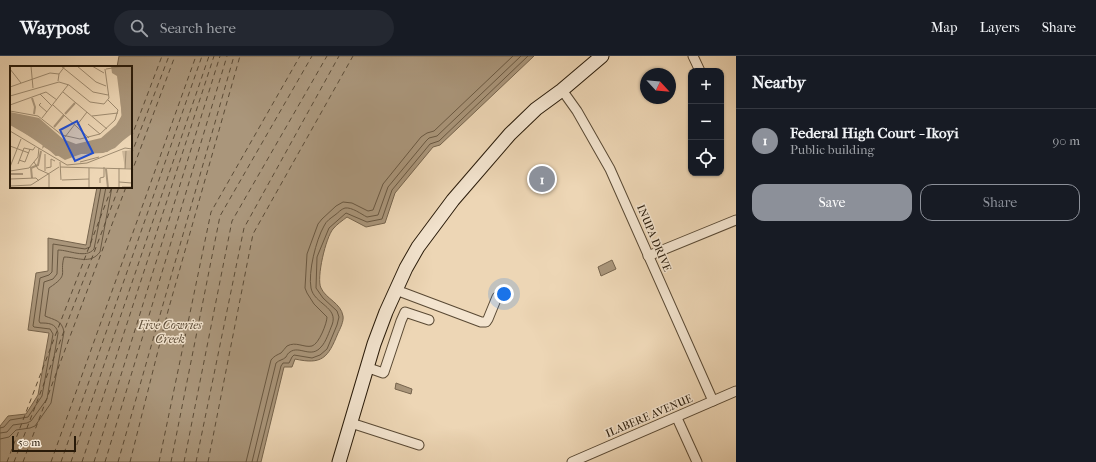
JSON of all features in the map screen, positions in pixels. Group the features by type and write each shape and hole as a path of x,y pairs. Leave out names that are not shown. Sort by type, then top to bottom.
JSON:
{"street":[{"path":"339,462 366,367 386,312 406,268 418,248 453,200 510,134 536,109 562,90 602,56"},
{"path":"693,56 699,68"},
{"name":"INUPA DRIVE","path":"562,90 577,111 610,169 713,401"},
{"path":"648,256 736,220"},
{"path":"396,290 481,322 486,322 488,319 497,297"},
{"path":"366,367 383,373 384,372 405,312 429,320"},
{"name":"ILABERE AVENUE","path":"572,462 677,418 736,391"},
{"path":"677,418 697,462"},
{"path":"350,423 419,445"}],"water":[{"name":"Five Cowries Creek","path":"119,56 534,56 440,145 433,147 395,193 385,223 366,227 347,217 330,233 322,258 320,283 323,292 342,312 342,323 331,348 323,358 312,361 295,359 292,367 284,367 261,462 0,462 0,426 8,416 26,414 38,395 49,333 28,330 36,273 48,271 48,238 86,245 97,188 132,188 132,66 117,66"},
{"path":"612,260 616,269 601,276 598,267"},
{"path":"396,383 412,389 411,394 395,389"}],"ferry route":[{"path":"132,135 162,56"},
{"path":"132,152 169,56"},
{"path":"132,171 175,56"},
{"path":"51,462 196,56"},
{"path":"61,462 202,56"},
{"path":"71,462 209,56"},
{"path":"82,462 214,56"},
{"path":"94,462 220,56"},
{"path":"105,462 227,56"},
{"path":"118,462 234,56"},
{"path":"130,462 168,311 240,56"},
{"path":"159,462 211,212 300,56"},
{"path":"171,462 220,216 312,56"},
{"path":"184,462 232,221 327,56"},
{"path":"196,462 244,228 339,56"},
{"path":"208,462 253,234 353,56"},
{"path":"7,462 112,188"},
{"path":"14,462 119,188"},
{"path":"23,462 126,188"}],"place":[{"name":"Federal High Court - Ikoyi","path":"542,179"}]}
